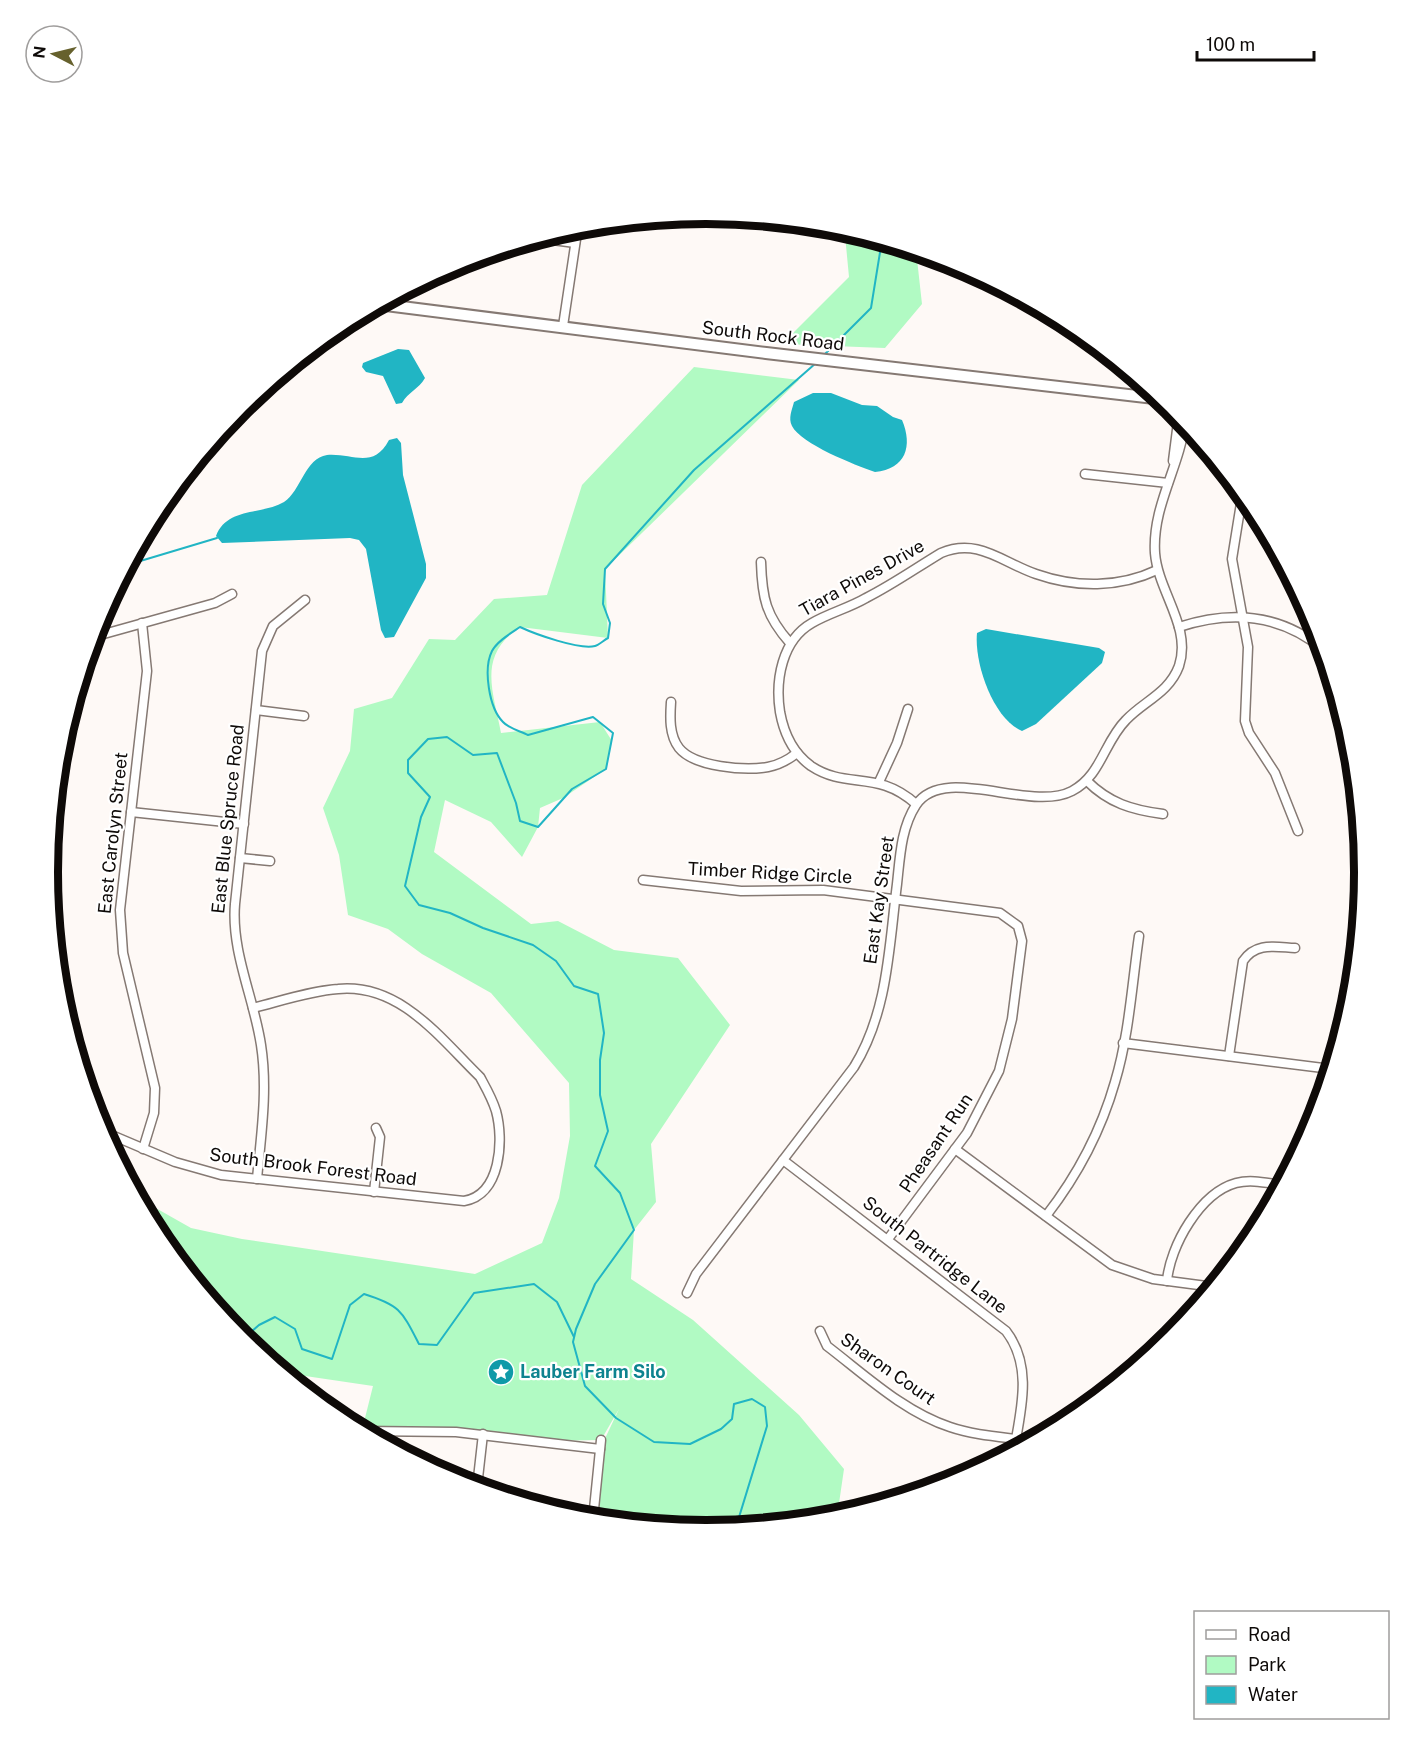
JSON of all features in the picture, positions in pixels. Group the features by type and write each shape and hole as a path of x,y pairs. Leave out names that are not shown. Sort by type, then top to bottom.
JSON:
{"main road":[{"name":"South Rock Road","path":"391,306 766,353 1148,397"}],"street":[{"path":"563,326 576,237"},
{"path":"560,241 575,243"},
{"path":"1172,470 1177,426"},
{"path":"916,804 933,792 952,788 1049,798 1070,792 1087,781 1095,772 1116,730 1139,708 1161,693 1175,674 1182,654 1179,627 1158,570 1156,522 1184,433"},
{"path":"1085,474 1168,483"},
{"path":"1241,505 1232,559 1248,647 1245,721 1249,733 1275,773 1298,831"},
{"name":"Tiara Pines Drive","path":"916,804 896,789 879,782 829,775 808,764 797,753 786,733 779,705 780,675 790,643 812,622 849,608 941,553 955,548 965,547 990,552 1024,570 1052,579 1101,586 1130,582 1158,570"},
{"path":"761,562 763,596 767,608 777,628 790,643"},
{"path":"104,634 215,603 232,594"},
{"name":"East Blue Spruce Road","path":"257,1179 264,1070 253,1008 234,927 262,651 267,638 283,615 305,600"},
{"path":"1179,627 1212,618 1243,616 1260,618 1291,628 1311,641"},
{"name":"East Carolyn Street","path":"142,623 147,671 121,894 122,948 153,1078 156,1101 152,1123 143,1149"},
{"path":"670,702 670,720 675,740 686,754 695,760 759,768 780,764 797,753"},
{"path":"879,782 897,743 908,709"},
{"path":"256,710 304,716"},
{"path":"1087,781 1115,803 1143,812 1163,814"},
{"name":"East Kay Street","path":"687,1293 696,1274 854,1067 871,1038 884,989 903,838 916,804"},
{"path":"131,812 244,825"},
{"path":"240,858 270,861"},
{"name":"Timber Ridge Circle","path":"643,880 741,891 823,890 1000,913 1014,921"},
{"name":"Pheasant Run","path":"888,1239 955,1149 984,1103 1005,1049 1012,1019 1022,941 1018,926 1014,921"},
{"path":"1046,1216 1075,1176 1098,1129 1116,1081 1139,936"},
{"path":"1229,1056 1244,961 1251,952 1263,947 1295,948"},
{"name":"South Brook Forest Road","path":"116,1137 211,1173 464,1201 481,1195 488,1188 495,1175 499,1130 494,1103 480,1077 410,1010 384,995 352,988 336,989 253,1008"},
{"path":"1123,1043 1323,1068"},
{"path":"374,1192 380,1137 376,1128"},
{"path":"955,1149 1112,1264 1139,1276 1205,1286"},
{"name":"South Partridge Lane","path":"783,1160 998,1323 1013,1339 1020,1356 1023,1374 1016,1438"},
{"path":"1167,1281 1170,1258 1177,1242 1209,1199 1223,1188 1242,1182 1274,1184"},
{"name":"Sharon Court","path":"820,1331 827,1346 923,1415 969,1432 1020,1438"},
{"path":"379,1431 483,1434 601,1445 594,1509"},
{"path":"478,1477 483,1434"}],"green space":[{"path":"845,239 915,258 917,259 922,304 885,348 782,344 849,277"},
{"path":"694,367 799,380 605,569 608,638 520,627 498,650 491,675 501,733 600,722 612,741 606,769 563,798 540,808 538,827 522,857 491,822 445,800 434,852 531,924 558,921 614,950 678,958 730,1025 651,1144 656,1202 634,1230 631,1279 693,1320 799,1415 844,1469 839,1506 791,1514 706,1520 622,1514 594,1509 600,1449 619,1409 601,1440 539,1441 379,1431 364,1422 373,1386 299,1375 248,1330 219,1299 192,1266 152,1206 191,1228 242,1239 475,1274 542,1243 559,1198 570,1136 569,1083 491,993 422,954 388,929 348,915 339,855 323,808 350,751 354,709 392,698 429,639 455,640 494,599 547,595 582,485"}],"water":[{"path":"398,349 409,350 425,378 402,403 396,404 383,376 366,372 362,367 363,363"},
{"path":"813,393 831,393 862,405 877,406 902,420 907,439 904,455 900,461 886,470 875,472 817,447 797,433 790,420 794,402"},
{"path":"397,438 401,443 403,475 426,564 426,578 394,637 385,638 381,630 366,549 359,540 350,538 222,543 216,536 228,520 284,502 295,490 308,468 320,457 336,455 369,457 376,455 389,440"},
{"path":"986,629 1099,648 1105,652 1102,663 1036,724 1022,731 1002,715 994,703 982,674 977,633"}],"waterway":[{"path":"824,355 871,308 881,248"},
{"path":"739,1518 767,1426 765,1407 752,1399 734,1404 732,1419 721,1429 690,1444 654,1442 616,1418 585,1386 573,1342 576,1329 595,1284 634,1230 620,1193 595,1166 608,1131 600,1095 600,1060 604,1033 598,994 574,986 556,961 533,945 483,928 450,913 419,905 405,886 421,817 430,797 408,773 408,760 428,739 447,737 473,755 497,753 516,803 520,821 538,827 572,789 606,769 613,733 593,717 528,735 503,722 494,708 489,688 489,659 494,647 520,627 579,646 595,646 608,638 610,623 603,604 605,569 694,470 816,363"},
{"path":"137,562 217,538"},
{"path":"251,1332 275,1317 295,1329 302,1349 332,1359 350,1305 364,1294 385,1302 399,1311 419,1344 437,1345 474,1293 534,1284 557,1302 574,1337"}],"place":[{"name":"Lauber Farm Silo","path":"501,1372"}]}
